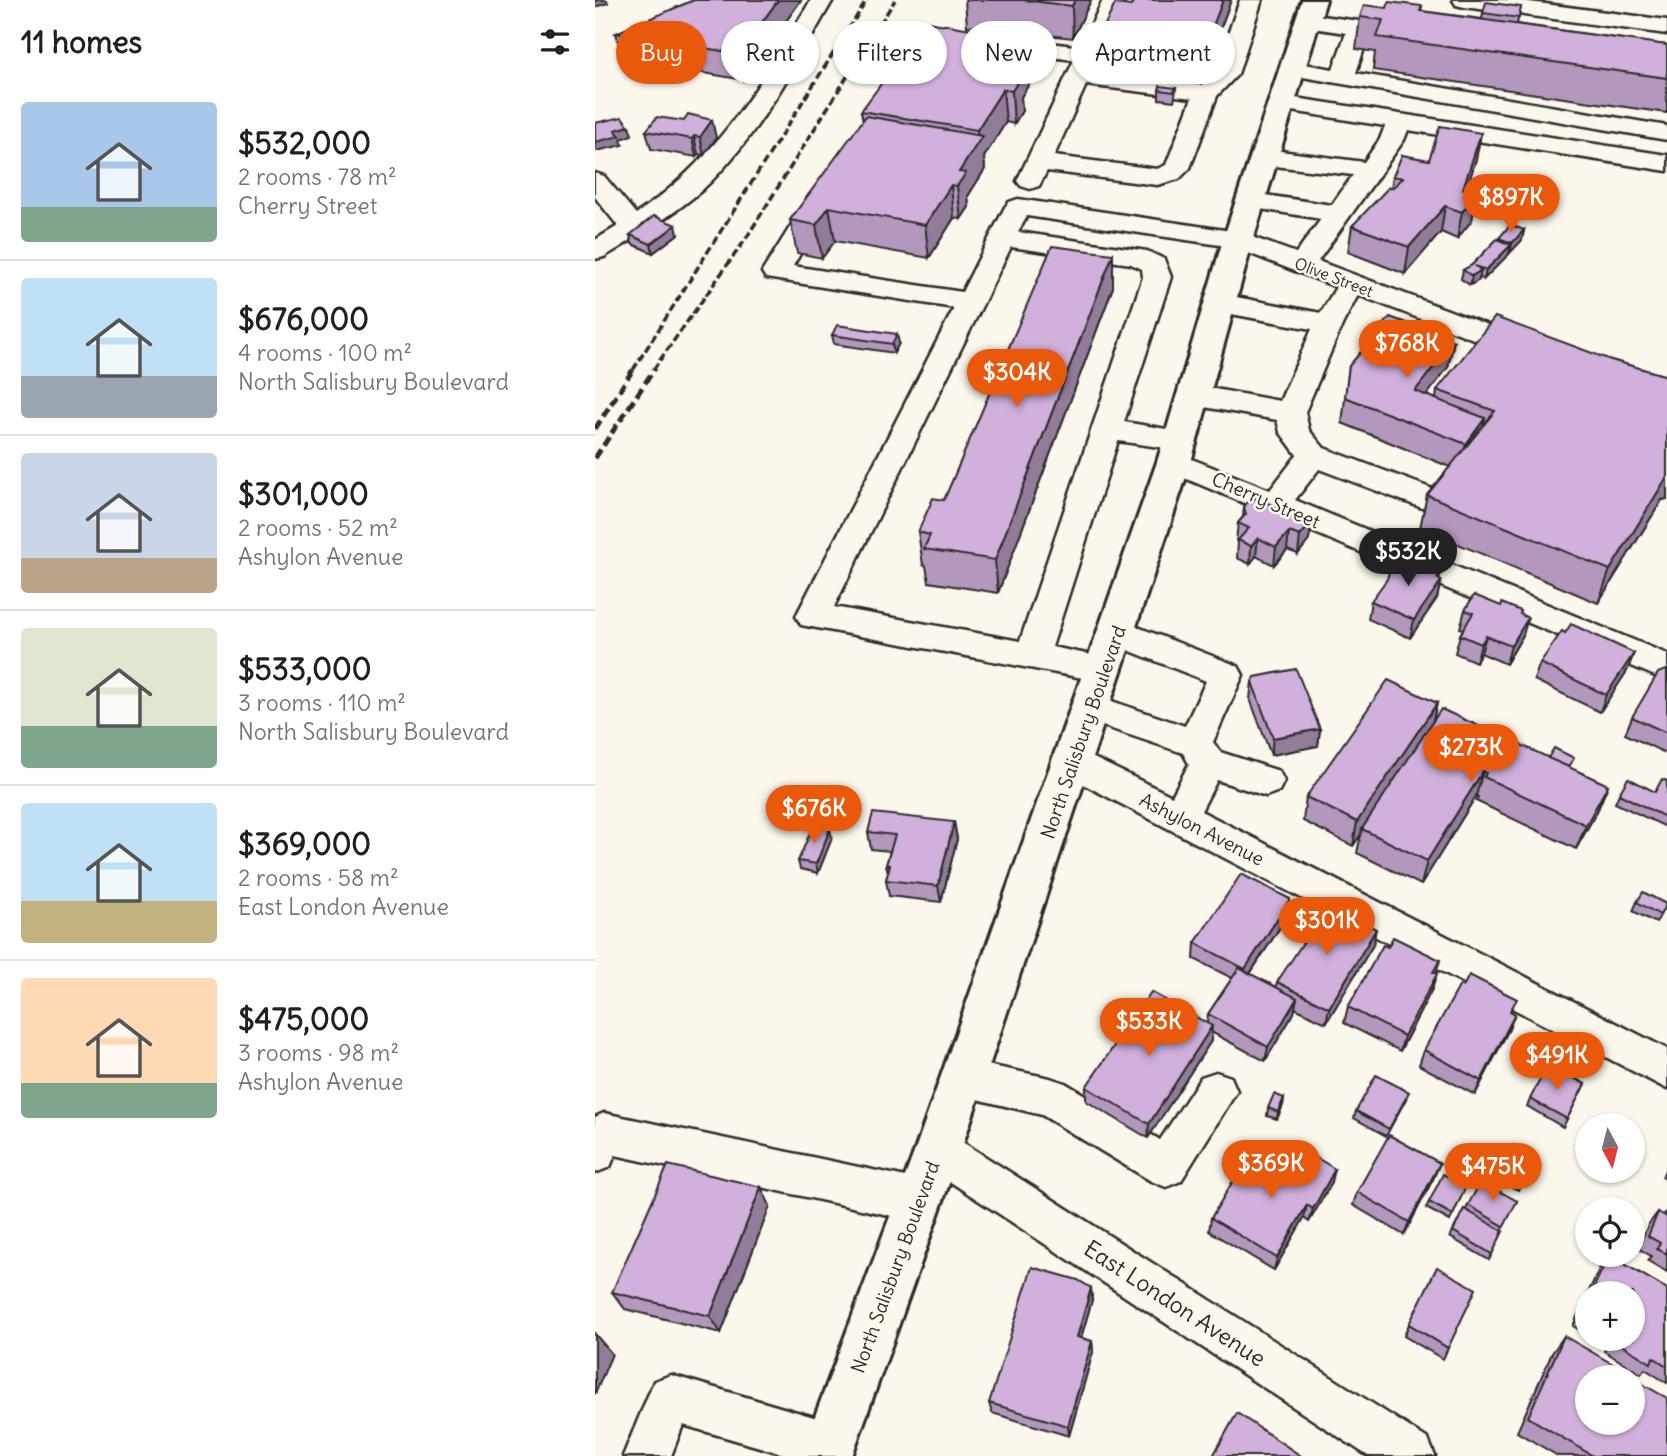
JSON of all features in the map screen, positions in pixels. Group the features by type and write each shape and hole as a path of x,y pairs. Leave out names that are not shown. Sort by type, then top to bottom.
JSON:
{"main road":[{"name":"North Salisbury Boulevard","path":"828,1450 938,1150 1117,632 1177,451 1238,240 1310,10"}],"street":[{"path":"595,251 634,228 676,198 719,157 761,99 823,0"},
{"path":"1104,21 1114,0"},
{"path":"1039,162 1157,177 1170,174 1177,168 1206,93 1226,74 1251,0"},
{"path":"1351,79 1377,33 1402,0"},
{"path":"1464,0 1667,27"},
{"path":"1310,10 1377,33 1422,26"},
{"path":"1624,43 1667,49"},
{"path":"1287,86 1351,79 1667,133"},
{"path":"1076,84 1018,207 813,616 1104,669"},
{"path":"1165,84 1206,93"},
{"path":"1287,86 1399,122 1667,163"},
{"path":"1302,264 1392,140 1399,122"},
{"path":"1265,157 1371,170"},
{"path":"834,176 776,272 970,302"},
{"path":"595,181 634,228"},
{"path":"1251,201 1339,214"},
{"name":"Olive Street","path":"1018,207 1238,240 1302,264 1340,303"},
{"path":"1094,251 1108,220"},
{"path":"1002,238 1138,257 1154,265 1157,277 1033,656"},
{"path":"1220,303 1340,303 1454,344 1467,327 1555,359"},
{"path":"1340,303 1290,412 1295,432 1313,456 1422,497"},
{"path":"1193,395 1290,412"},
{"name":"Cherry Street","path":"1107,430 1177,451 1276,505 1667,668"},
{"path":"1276,505 1313,456"},
{"path":"1117,632 1226,675 1179,817"},
{"path":"1091,708 1266,780"},
{"name":"Ashylon Avenue","path":"1073,762 1667,1070"},
{"path":"963,1079 1050,1097 1166,1167 1216,1091"},
{"path":"595,1153 604,1133 920,1200"},
{"name":"East London Avenue","path":"938,1150 1411,1456"},
{"path":"647,1456 671,1398 828,1450"}],"building":[{"path":"694,0 778,0 763,21 721,21 721,51 707,49 707,21 644,21"},
{"path":"1023,0 1075,0 1072,6"},
{"path":"1134,0 1223,0 1215,21 1107,21 1115,4 1131,6"},
{"path":"1389,2 1422,6 1420,11 1667,45 1667,78 1377,37 1383,20 1360,17 1364,5 1387,8"},
{"path":"1486,2 1521,7 1519,18 1483,13"},
{"path":"947,25 961,27 961,84 1016,84 1012,91 1003,89 977,130 861,111 881,84 947,84"},
{"path":"1160,86 1176,88 1174,92 1159,90"},
{"path":"688,114 712,120 700,137 694,136 692,139 646,131 657,117 684,121"},
{"path":"866,116 982,136 959,172 966,173 957,186 951,185 925,225 829,207 816,225 790,220"},
{"path":"622,117 629,126 615,130 620,136 595,142 595,123"},
{"path":"1440,126 1481,133 1463,189 1477,194 1462,212 1445,206 1409,247 1352,226 1389,187 1392,188 1403,178 1393,176 1402,155 1429,160"},
{"path":"654,216 676,225 651,244 630,235"},
{"path":"1510,225 1524,230 1512,243 1499,238"},
{"path":"1497,239 1511,245 1486,270 1475,266 1481,270 1472,276 1463,270 1472,265"},
{"path":"1052,246 1113,254 995,560 924,549 930,535 918,532 933,498 944,500"},
{"path":"1390,317 1454,341 1415,391 1485,418 1466,444 1345,397 1349,366"},
{"path":"1495,317 1611,360 1667,376 1667,477 1610,570 1427,495 1495,411 1437,390"},
{"path":"837,325 897,334 892,344 832,335"},
{"path":"1257,498 1281,509 1284,506 1312,522 1300,536 1289,532 1276,547 1258,538 1251,546 1238,540 1249,528 1238,523 1246,514 1244,507 1249,500"},
{"path":"1403,556 1441,572 1437,578 1441,581 1414,620 1371,601 1389,572 1393,571"},
{"path":"1474,595 1521,611 1520,614 1528,618 1511,646 1486,636 1481,644 1460,635 1473,613 1465,610"},
{"path":"1571,624 1634,653 1606,695 1540,663 1562,631 1565,633"},
{"path":"1296,669 1320,729 1273,738 1252,682 1255,677"},
{"path":"1665,670 1667,733 1632,717 1658,673"},
{"path":"1388,680 1437,703 1357,822 1306,797"},
{"path":"1441,709 1503,737 1488,761 1493,764 1508,739 1608,785 1586,825 1484,777 1486,773 1483,771 1427,861 1362,829"},
{"path":"1554,748 1574,758 1569,767 1548,758"},
{"path":"1628,778 1655,792 1662,779 1667,781 1667,818 1619,794"},
{"path":"873,813 954,822 938,886 886,880 890,865 886,865 895,835 868,832"},
{"path":"813,826 830,829 816,864 798,861"},
{"path":"1241,874 1290,899 1245,969 1195,943"},
{"path":"1643,892 1666,904 1660,915 1637,902"},
{"path":"1328,905 1376,929 1329,1008 1277,982"},
{"path":"1393,937 1440,960 1433,972 1437,974 1404,1036 1348,1007 1383,945 1388,947"},
{"path":"1239,968 1297,998 1268,1047 1208,1014"},
{"path":"1469,975 1517,999 1510,1011 1515,1014 1481,1081 1424,1050 1460,985 1463,987"},
{"path":"1151,992 1212,1026 1149,1124 1086,1087"},
{"path":"1548,1064 1585,1084 1567,1119 1530,1099"},
{"path":"1376,1075 1409,1092 1389,1129 1356,1111"},
{"path":"1274,1094 1284,1098 1278,1112 1268,1108"},
{"path":"1389,1135 1440,1163 1409,1222 1357,1192"},
{"path":"1514,1146 1533,1155 1521,1184 1502,1174"},
{"path":"1252,1149 1294,1175 1307,1152 1335,1169 1313,1209 1307,1205 1277,1258 1211,1218"},
{"path":"668,1165 761,1187 710,1316 612,1292"},
{"path":"1443,1174 1466,1186 1453,1215 1429,1202"},
{"path":"1481,1181 1517,1201 1504,1226 1468,1205"},
{"path":"1464,1209 1503,1231 1492,1254 1453,1231"},
{"path":"1658,1212 1667,1217 1667,1254 1657,1249 1660,1243 1648,1236"},
{"path":"1032,1267 1078,1280 1091,1288 1077,1337 1092,1341 1068,1426 989,1403"},
{"path":"1437,1267 1476,1289 1448,1348 1409,1324"},
{"path":"1603,1267 1629,1267 1667,1289 1667,1366 1653,1357 1651,1363 1631,1351 1645,1351 1645,1281 1597,1281"},
{"path":"1564,1336 1575,1342 1575,1351 1590,1351 1614,1365 1575,1365 1575,1435 1645,1435 1645,1386 1667,1398 1667,1456 1593,1456 1528,1417"},
{"path":"1237,1413 1301,1456 1213,1456"}],"railway":[{"path":"633,370 867,0"},
{"path":"653,370 745,240 895,0"},
{"path":"595,429 634,368"},
{"path":"595,458 655,368"}]}
